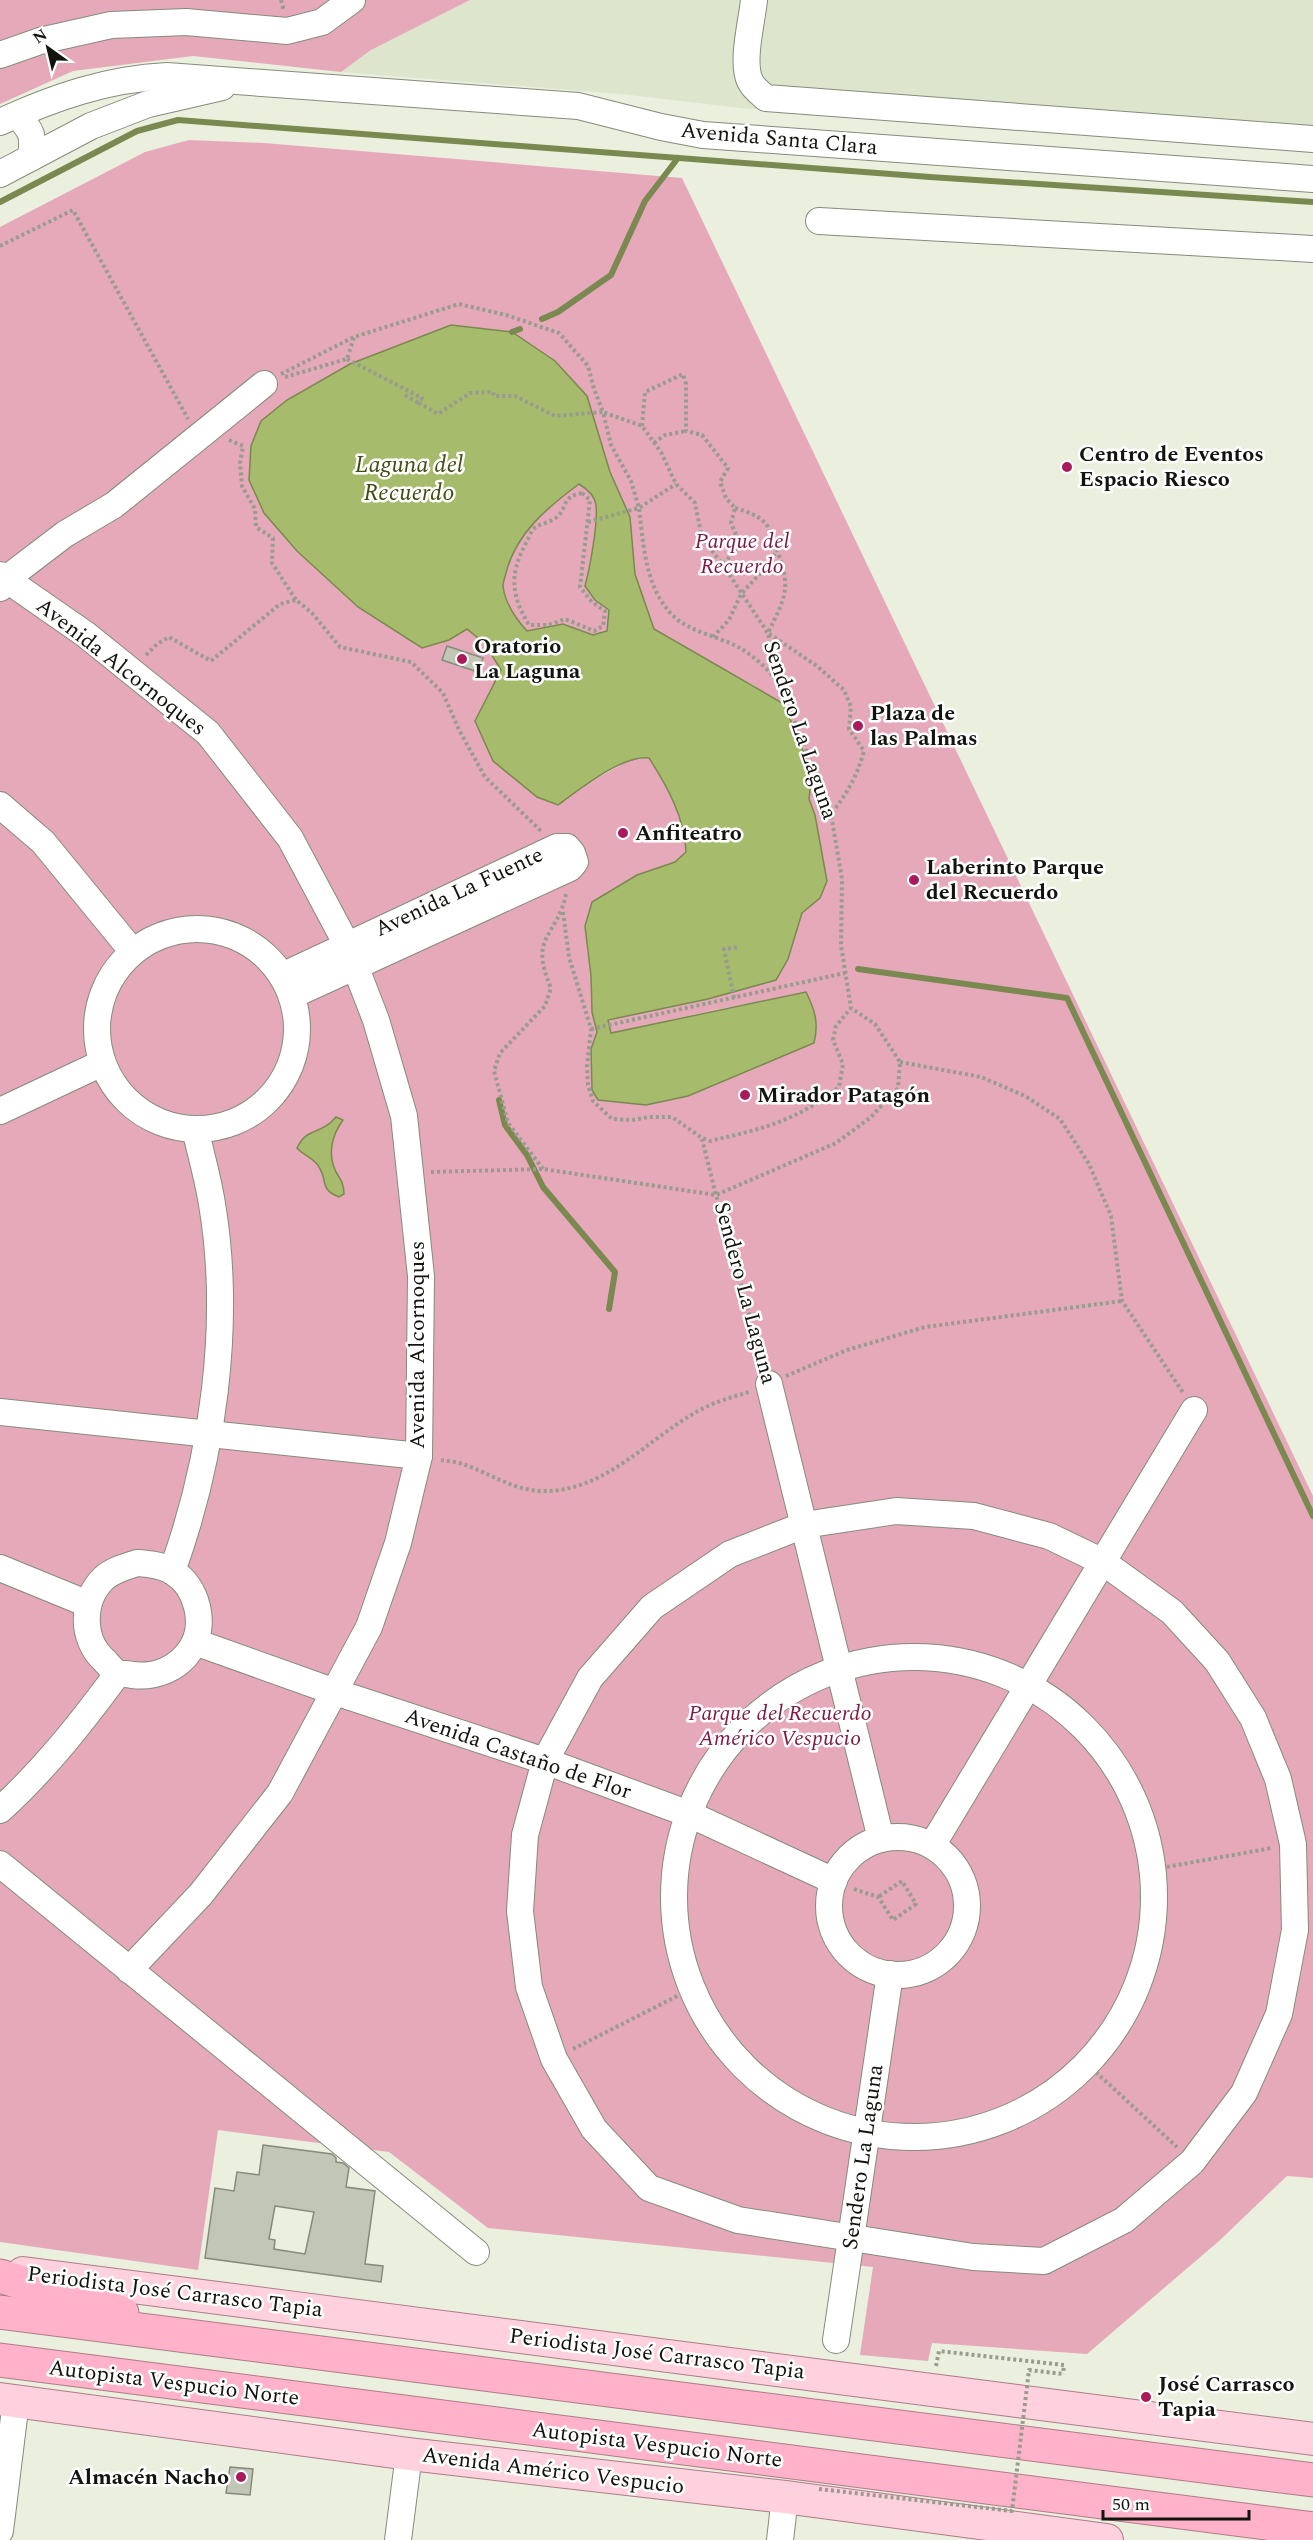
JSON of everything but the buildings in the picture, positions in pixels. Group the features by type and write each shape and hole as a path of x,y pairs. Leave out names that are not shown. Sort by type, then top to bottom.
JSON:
{"highway":[{"path":"0,2276 81,2299 201,2338"},
{"path":"0,2312 1313,2480"},
{"name":"Autopista Vespucio Norte","path":"0,2360 1313,2529"},
{"path":"1279,2524 1313,2535"}],"main road":[{"name":"Periodista José Carrasco Tapia","path":"0,2270 1313,2439"},
{"name":"Avenida Américo Vespucio","path":"8,2400 409,2454 785,2497 1071,2538 1107,2540"}],"street":[{"path":"0,55 40,41 111,25 186,22 287,31 322,22 352,0"},
{"path":"754,0 747,57 748,78 752,86 766,98 1313,139"},
{"name":"Avenida Santa Clara","path":"8,118 82,89 144,77 167,76 578,106 660,127 703,135 1313,178"},
{"name":"Avenida Santa Clara","path":"0,174 91,126 148,104 249,81"},
{"path":"8,118 28,127 34,138 31,158"},
{"path":"819,222 1313,249"},
{"path":"2,581 65,534 114,505 264,384"},
{"name":"Avenida Alcornoques","path":"2,581 85,634 208,733 290,838 351,956 376,1020 404,1116 421,1276 419,1456 398,1543 369,1628 280,1793 201,1894 129,1970"},
{"path":"0,805 43,842 133,952"},
{"name":"Avenida La Fuente","path":"287,985 563,857"},
{"path":"188,929 218,931 246,942 270,960 287,985 296,1018 294,1053 280,1084 256,1109 226,1127 195,1129 165,1124 138,1111 116,1089 102,1063 96,1033 100,1002 112,975 133,952 159,936 188,929"},
{"path":"0,1111 102,1063"},
{"path":"172,1571 189,1524 209,1435 217,1347 219,1275 212,1204 195,1129"},
{"name":"Sendero La Laguna","path":"769,1384 882,1839"},
{"path":"933,1845 1194,1410"},
{"path":"0,1412 419,1456"},
{"path":"896,1511 974,1516 1049,1536 1103,1562 1172,1612 1217,1661 1257,1728 1278,1779 1293,1845 1295,1930 1279,2014 1244,2092 1192,2162 1124,2220 1044,2261 973,2257 738,2220 649,2188 594,2129 554,2059 529,1987 520,1911 525,1835 545,1761 590,1678 652,1607 730,1554 804,1525 896,1511"},
{"path":"137,1563 153,1564 172,1571 186,1583 195,1599 199,1617 195,1642 177,1665 160,1673 142,1676 118,1673 98,1655 90,1641 86,1625 88,1604 105,1578 120,1568 137,1563"},
{"path":"0,1568 88,1604"},
{"name":"Avenida Castaño de Flor","path":"195,1642 334,1692 545,1761 688,1814 834,1881"},
{"path":"905,1656 953,1659 1000,1671 1029,1684 1098,1739 1136,1800 1155,1869 1152,1940 1129,2007 1088,2064 1045,2099 996,2123 942,2136 866,2141 769,2089 723,2044 691,1989 678,1946 674,1902 677,1857 688,1814 709,1772 738,1734 772,1703 813,1679 839,1668 905,1656"},
{"path":"0,1810 31,1782 118,1673"},
{"path":"900,1837 933,1845 953,1863 964,1884 968,1906 963,1929 952,1949 935,1964 914,1973 890,1974 871,1970 853,1958 839,1942 831,1923 829,1902 834,1881 845,1862 861,1848 882,1839 900,1837"},
{"path":"0,1864 476,2252"},
{"name":"Sendero La Laguna","path":"836,2340 890,1974"},
{"path":"0,2531 8,2400"},
{"path":"398,2540 409,2454"},
{"path":"780,2540 785,2497"}],"path":[{"path":"0,246 73,210 198,437 230,440 243,446 240,463 242,486 255,509 256,527 273,538 272,563 296,600 312,613 340,646 411,662 443,693 459,730 485,777 563,857 563,912 569,957 591,1029 588,1084 593,1101 601,1110 612,1119 672,1117 710,1141 782,1122 817,1105 839,1087 843,1064 833,1040 836,1026 851,1008 875,1024 900,1062 981,1077 1025,1096 1060,1119 1089,1164 1111,1216 1122,1301 1194,1410"},
{"path":"264,384 354,337 459,304 506,315 559,333 588,366 611,445 631,482 639,508 646,556 656,590 668,611 695,630 740,648 763,665 780,683"},
{"path":"346,359 354,337"},
{"path":"264,384 346,359 422,398 419,403"},
{"path":"405,395 438,414 470,393 494,392 494,396 515,396 555,416 603,412 642,426 645,392 683,374 687,384 686,431"},
{"name":"Sendero La Laguna","path":"642,426 676,484 695,503 702,538 723,565 768,633 780,683 831,814 842,879 842,945 851,1008"},
{"path":"654,443 664,435 686,431 702,435 728,468 720,482 726,498 735,508 754,513 763,519 773,536 785,571 786,595 768,633 844,690 851,707 849,729 864,751 857,776 831,814"},
{"path":"588,522 639,508 676,484"},
{"path":"582,493 590,500 588,522 580,587 592,602 604,611 603,626 594,631 565,620 549,625 529,625 518,606 513,580 519,556 534,528 558,516 564,503 572,495 582,493"},
{"path":"723,565 740,544 731,523 735,508"},
{"path":"713,637 729,620 741,594 768,565 777,550"},
{"path":"131,671 157,644 169,637 211,662 280,604 296,600"},
{"path":"542,1169 508,1123 494,1071 500,1053 545,1006 551,988 543,970 541,952 550,929 563,912"},
{"path":"734,998 724,949 738,947"},
{"path":"591,1029 845,973"},
{"name":"Sendero La Laguna","path":"769,1384 716,1195 836,1143 870,1118 898,1088 900,1062"},
{"path":"410,1173 542,1169 716,1195 702,1138"},
{"path":"419,1456 462,1463 513,1486 540,1491 564,1490 612,1472 698,1411 769,1384 847,1350 925,1327 1122,1301"},
{"path":"1155,1869 1293,1845"},
{"path":"834,1881 878,1897 893,1920 916,1904 902,1881 878,1897"},
{"path":"554,2059 691,1989"},
{"path":"1088,2064 1192,2162"},
{"path":"819,2489 1012,2511 1029,2370 1063,2374 1064,2365 939,2351"}],"shaded area":[{"path":"470,0 1313,0 1313,151 741,108 621,94 341,72 371,50"}],"green space":[{"path":"0,0 470,0 371,50 341,72 193,56 73,71 0,104"},
{"name":"Parque del Recuerdo Américo Vespucio","path":"189,140 264,143 682,178 1313,1496 1313,2178 1287,2176 1219,2241 1087,2354 932,2343 928,2361 860,2355 873,2267 488,2228 389,2152 218,2130 198,2270 0,2242 0,227 145,152","holes":["350,364 610,472 630,517 635,574 654,629 705,660 755,686 812,773 809,799 815,815 820,898 802,913 788,959 776,980 708,999 608,1020 611,1033 806,993 815,1017 814,1043 688,1096 591,1049 597,1032 592,1012 591,976 587,949 637,875 675,862 686,852 679,815 649,758 637,756 595,779 501,670 485,644 467,629 449,640 358,607 297,551 264,513 251,446 261,422 287,400"]},
{"path":"579,483 588,490 596,505 595,534 585,586 595,600 609,610 607,631 593,635 562,624 527,632 512,610 504,592 503,583 511,559 525,533 545,511"}],"water":[{"name":"Laguna del Recuerdo","path":"451,325 512,332 555,361 587,396 610,472 630,517 635,574 654,629 784,704 812,773 809,799 815,815 827,881 820,898 802,913 788,959 776,980 708,999 608,1020 611,1033 806,992 815,1017 814,1043 688,1096 646,1105 598,1100 592,1090 591,1049 597,1032 592,1012 591,976 585,926 592,902 637,875 675,862 686,852 679,815 649,758 638,758 614,767 558,805 537,797 493,761 475,721 501,670 485,644 467,629 449,640 422,648 358,607 297,551 264,513 249,480 251,446 261,421 287,400 350,364","holes":["579,484 590,493 596,505 593,546 585,586 595,600 609,610 607,631 593,635 563,624 527,631 512,610 504,592 503,583 511,559 525,533 545,512"]},
{"path":"336,1117 343,1120 336,1132 331,1152 333,1165 343,1187 344,1194 339,1197 326,1188 322,1172 317,1164 297,1148 305,1137 325,1127"}],"waterway":[{"path":"0,202 137,131 178,120 930,177 1313,202"},
{"path":"542,319 558,312 611,275 645,201 678,158"},
{"path":"512,332 520,329"},
{"path":"858,969 1067,998 1313,1516"},
{"path":"499,1100 505,1125 527,1155 543,1187 615,1272 609,1309"}],"place":[{"name":"Centro de Eventos Espacio Riesco","path":"1067,467"},
{"name":"Oratorio La Laguna","path":"462,659"},
{"name":"Plaza de las Palmas","path":"858,726"},
{"name":"Anfiteatro","path":"623,833"},
{"name":"Laberinto Parque del Recuerdo","path":"914,880"},
{"name":"Mirador Patagón","path":"745,1095"},
{"name":"José Carrasco Tapia","path":"1146,2397"},
{"name":"Almacén Nacho","path":"241,2477"}],"park label":[{"name":"Parque del Recuerdo","path":"742,554"}]}
